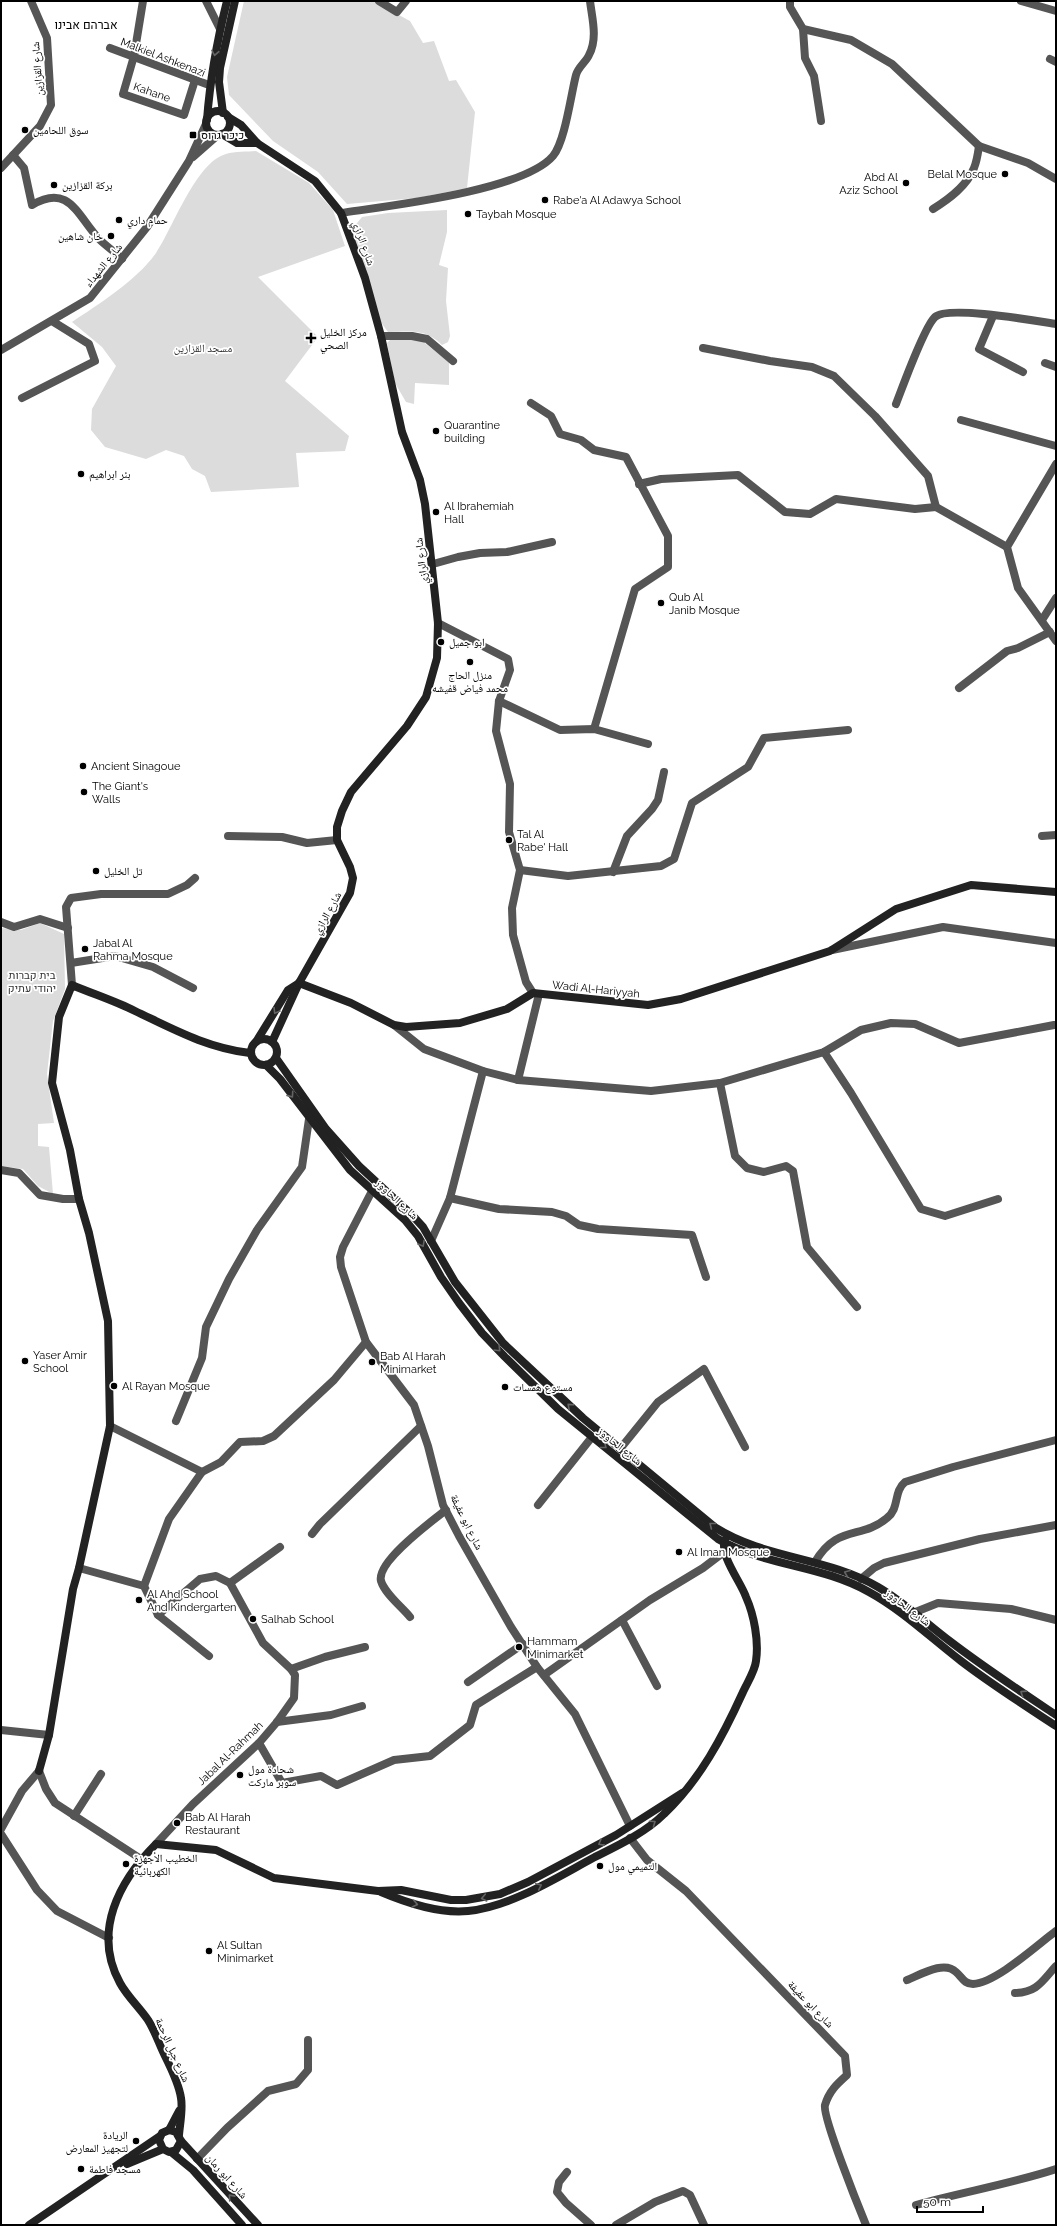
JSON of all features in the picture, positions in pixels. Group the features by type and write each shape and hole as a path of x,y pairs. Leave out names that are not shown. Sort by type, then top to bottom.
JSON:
{"main road":[{"path":"227,1 209,85 207,122 211,133 220,135 237,143 257,143"},
{"path":"220,135 229,127 219,82 220,68 235,1"},
{"path":"207,122 215,112 226,115"},
{"name":"شارع الرازي","path":"226,115 241,125 257,143 316,181 341,213 364,278 381,336 402,432 420,480 432,564 438,623 437,658 426,697 407,726 351,792 337,828 338,840 351,873 350,893 299,983 272,1042"},
{"name":"Wadi Al-Hariyyah","path":"536,993 648,1005 681,999 830,951 896,910 971,885 1056,892"},
{"path":"299,983 351,1003 394,1024 418,1028 460,1023 507,1009 536,993"},
{"name":"شارع الرازي","path":"256,1042 288,990 299,983"},
{"path":"39,1771 49,1735 73,1589 79,1568 110,1426 108,1321 89,1233 79,1199 70,1150 52,1083 58,1017 72,986 136,1011 175,1032 233,1051 250,1053"},
{"path":"250,1053 256,1042 264,1039 272,1042 276,1049 276,1058 326,1129 359,1166 413,1216 455,1282 503,1343 540,1380 620,1449 716,1528 726,1539 815,1562 878,1587 994,1674 1056,1714"},
{"path":"250,1053 254,1061 266,1065 276,1058"},
{"name":"شارع الحاووز","path":"266,1065 280,1079 309,1119 350,1170 405,1220 418,1236 441,1277 482,1333 558,1409 694,1522 752,1555 804,1568 845,1581 868,1592 962,1662 1056,1726"},
{"path":"378,1890 401,1900 440,1910 467,1912 481,1909 500,1904 550,1881 630,1838 664,1815 699,1774 721,1740 756,1662 755,1628 746,1597 724,1552 726,1539"},
{"path":"156,1844 216,1850 274,1878 378,1890 401,1890 451,1900 466,1900 500,1894 569,1861 630,1826 682,1793"},
{"name":"شارع جبل الرحمة","path":"156,1844 141,1859 115,1900 110,1916 109,1938 111,1959 118,1979 148,2021 172,2070 181,2098"},
{"path":"29,2225 169,2130 178,2113 181,2098"},
{"path":"111,2170 179,2148 181,2098"},
{"path":"169,2130 180,2138"},
{"path":"160,2136 159,2144 167,2151"},
{"name":"شارع ابو رمان","path":"180,2138 197,2159 258,2225"},
{"name":"شارع ابو رمان","path":"167,2151 193,2170 242,2225"}],"street":[{"name":"شارع القزازين","path":"1,168 40,126 51,105 47,38 31,1"},
{"name":"Kahane","path":"143,1 134,56 123,94 184,115 195,80"},
{"path":"206,1 220,29"},
{"path":"379,1 397,12 406,1"},
{"path":"341,213 474,191 532,171 547,161 554,155 563,130 576,73 590,54 594,36 590,1"},
{"path":"790,1 790,7 803,29 805,58 814,76 821,121"},
{"path":"1021,1 1056,11"},
{"path":"803,29 851,40 892,64 979,146 1028,163 1056,179"},
{"name":"Malkiel Ashkenazi","path":"110,48 209,85"},
{"path":"189,161 207,122"},
{"path":"189,161 220,135"},
{"path":"933,209 951,198 962,186 974,168 979,146"},
{"path":"13,155 24,168 32,205 51,196 60,197 78,211 99,239 122,259"},
{"name":"شارع الشهداء","path":"1,350 90,298 147,227 189,161"},
{"path":"896,404 929,324 934,317 948,311 1056,324"},
{"path":"993,316 979,349 1024,372"},
{"path":"22,398 95,362 89,344 52,321"},
{"path":"381,336 412,336 427,339 453,361"},
{"path":"703,348 750,358 812,366 834,376 875,416 928,476 936,507"},
{"path":"1045,363 1056,367"},
{"path":"531,403 551,416 560,434 581,440 594,450 626,457 668,536 668,567 635,589 594,729"},
{"path":"961,420 1056,446"},
{"path":"1056,464 1007,547 1018,588 1056,641"},
{"path":"639,484 661,479 738,476 785,512 804,514 810,514 836,499 915,509 936,507 1007,547"},
{"path":"432,564 458,557 480,553 507,552 552,542"},
{"path":"1042,620 1056,598"},
{"path":"438,623 508,658 510,670 499,701 496,731 510,784 509,832 520,870 512,908 513,935 526,982 536,993 518,1080"},
{"path":"959,688 1007,652 1050,632"},
{"path":"499,701 556,728 594,729 648,744"},
{"path":"520,870 568,876 661,866 674,859 692,802 748,767 764,738 848,730"},
{"path":"613,872 627,836 652,809 658,800 664,772"},
{"path":"1042,836 1056,835"},
{"path":"228,836 282,837 307,843 338,840"},
{"path":"72,986 66,907 71,898 101,894 168,894 187,885 195,878"},
{"path":"1,922 14,927 40,919 68,928"},
{"path":"830,951 943,927 1056,943"},
{"path":"71,963 115,956 153,967 193,988"},
{"path":"394,1024 424,1049 483,1071 518,1080 651,1091 720,1083 824,1052 861,1030 891,1023 916,1024 959,1043 1054,1025"},
{"path":"824,1052 851,1093 921,1209 945,1216 998,1199"},
{"path":"430,1241 450,1198 483,1071"},
{"path":"720,1083 735,1156 747,1168 764,1172 786,1166 793,1171 807,1247 857,1307"},
{"path":"176,1420 202,1358 206,1327 226,1286 257,1230 302,1167 309,1119"},
{"path":"1,1170 19,1173 40,1195 63,1199 79,1199"},
{"name":"شارع ابو عفيفة","path":"372,1191 343,1247 340,1257 341,1267 366,1342 414,1405 422,1426 446,1510 511,1627 537,1667 575,1714 630,1826"},
{"path":"450,1198 499,1209 552,1212 566,1216 579,1225 598,1229 692,1235 706,1277"},
{"path":"209,1656 158,1614 144,1586 169,1519 202,1472 221,1462 238,1443 264,1441 274,1436 334,1380 366,1342"},
{"path":"620,1449 658,1402 704,1369 745,1447"},
{"path":"110,1426 202,1472"},
{"path":"312,1534 320,1524 422,1426"},
{"path":"538,1505 592,1437"},
{"path":"815,1562 830,1542 885,1520 894,1512 900,1487 906,1482 953,1467 1056,1440"},
{"path":"410,1617 383,1586 381,1572 415,1534 446,1510"},
{"path":"861,1579 874,1568 884,1563 980,1539 1056,1525"},
{"path":"230,1583 280,1547"},
{"path":"544,1675 622,1620 724,1552"},
{"path":"79,1568 144,1586"},
{"path":"158,1614 200,1579 216,1576 230,1583 263,1643 291,1669 325,1657 365,1647"},
{"path":"913,1613 938,1603 1011,1609 1056,1620"},
{"path":"622,1620 657,1686"},
{"path":"468,1682 523,1644"},
{"path":"259,1743 282,1783 321,1776 337,1785 394,1760 430,1756 470,1725 476,1705 537,1667"},
{"name":"Jabal Al-Rahmah","path":"156,1844 192,1804 259,1743 277,1722 294,1698 295,1675 291,1669"},
{"path":"277,1722 331,1715 362,1706"},
{"path":"1,1730 49,1735"},
{"path":"1,1829 22,1791 39,1771 46,1789 55,1803 141,1859"},
{"path":"74,1816 101,1774"},
{"path":"1,1834 37,1890 57,1911 109,1938"},
{"name":"شارع ابو عفيفة","path":"630,1838 647,1860 686,1891 845,2056 847,2075 831,2089 824,2106 837,2150 866,2225"},
{"path":"907,1980 934,1969 947,1967 956,1971 963,1981 974,1984 1000,1974 1056,1931"},
{"path":"1015,1993 1029,1991 1040,1986 1056,1966"},
{"path":"197,2159 227,2128 268,2091 296,2084 308,2070 308,2040"},
{"path":"916,2205 962,2192 1031,2177 1056,2169"},
{"path":"567,2172 559,2182 557,2192 566,2203 591,2225"},
{"path":"616,2225 655,2202 683,2191 690,2195 704,2225"}],"green space":[{"path":"244,1 373,1 410,21 423,43 434,41 449,81 456,80 475,112 467,188 417,198 347,204 318,172 273,141 229,95 227,77"},
{"name":"مسجد القزازين","path":"256,151 309,183 333,210 345,246 258,277 318,337 285,381 349,436 345,451 296,453 299,487 211,492 205,476 192,469 184,456 166,450 146,459 105,447 91,430 92,409 116,366 102,347 72,322 117,291 139,273 148,263 163,242 186,197 205,169 215,160 226,154"},
{"path":"447,210 447,232 439,265 448,268 446,301 450,336 448,342 442,345 429,336 417,332 388,332 380,321 354,241 353,228 362,217 388,213"},
{"path":"390,340 421,340 449,362 449,385 415,383 414,404 406,402 395,383 387,343"},
{"name":"בית קברות יהודי עתיק","path":"40,923 64,934 65,989 53,1021 47,1074 54,1123 38,1124 38,1146 49,1147 53,1194 38,1186 23,1169 1,1166 1,928 21,930"}],"place":[{"name":"سوق اللحامين","path":"25,130"},
{"name":"כיכר גרוס","path":"193,135"},
{"name":"Belal Mosque","path":"1005,174"},
{"name":"Abd Al Aziz School","path":"906,183"},
{"name":"بركة القزازين","path":"54,185"},
{"name":"Rabe'a Al Adawya School","path":"545,200"},
{"name":"Taybah Mosque","path":"468,214"},
{"name":"حمام داري","path":"119,220"},
{"name":"خان شاهين","path":"111,236"},
{"name":"مركز الخليل الصحي","path":"311,338"},
{"name":"Quarantine building","path":"436,431"},
{"name":"بئر ابراهيم","path":"81,474"},
{"name":"Al Ibrahemiah Hall","path":"436,512"},
{"name":"Qub Al Janib Mosque","path":"661,603"},
{"name":"ابو جميل","path":"441,642"},
{"name":"منزل الحاج محمد فياض قفيشه","path":"470,662"},
{"name":"Ancient Sinagoue","path":"83,766"},
{"name":"The Giant's Walls","path":"84,792"},
{"name":"Tal Al Rabe' Hall","path":"509,840"},
{"name":"تل الخليل","path":"96,871"},
{"name":"Jabal Al Rahma Mosque","path":"85,949"},
{"name":"Yaser Amir School","path":"25,1361"},
{"name":"Bab Al Harah Minimarket","path":"372,1362"},
{"name":"Al Rayan Mosque","path":"114,1386"},
{"name":"مستوع همسات","path":"505,1387"},
{"name":"Al Iman Mosque","path":"679,1552"},
{"name":"Al Ahd School And Kindergarten","path":"139,1600"},
{"name":"Salhab School","path":"253,1619"},
{"name":"Hammam Minimarket","path":"519,1647"},
{"name":"شحادة مول سوبر ماركت","path":"240,1775"},
{"name":"Bab Al Harah Restaurant","path":"177,1823"},
{"name":"الخطيب الأجهزة الكهربائية","path":"126,1864"},
{"name":"التميمي مول","path":"600,1866"},
{"name":"Al Sultan Minimarket","path":"209,1951"},
{"name":"الريادة لتجهيز المعارض","path":"136,2141"},
{"name":"مسجد فاطمة","path":"81,2169"}],"district":[{"name":"אברהם אבינו","path":"86,25"}]}
